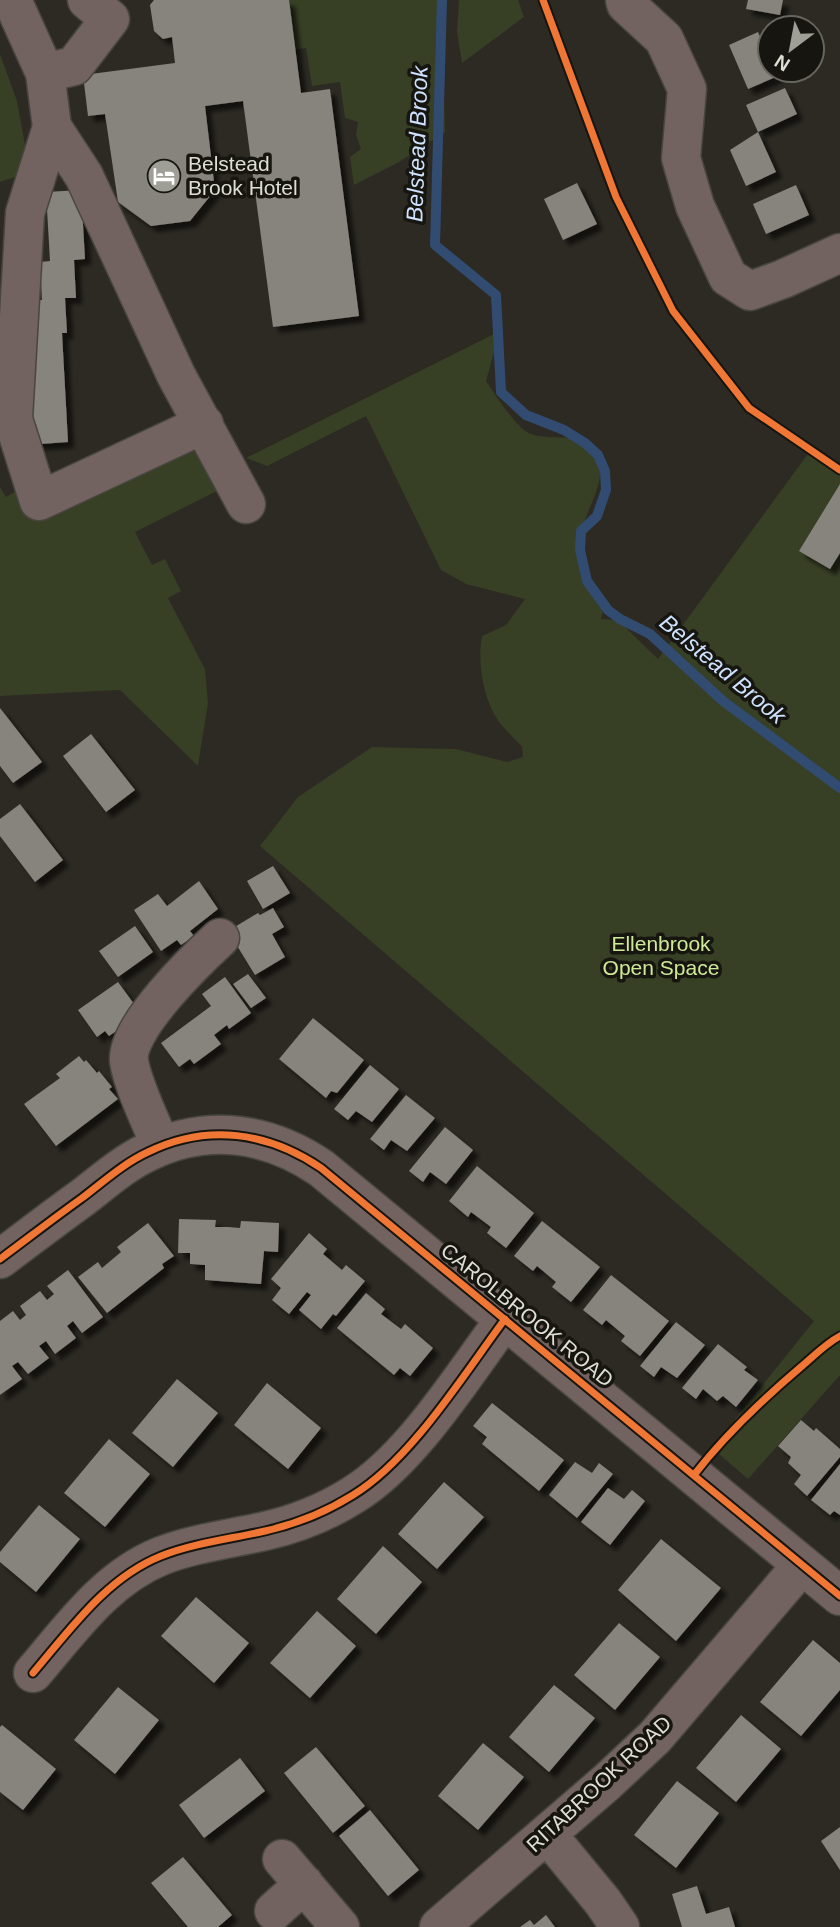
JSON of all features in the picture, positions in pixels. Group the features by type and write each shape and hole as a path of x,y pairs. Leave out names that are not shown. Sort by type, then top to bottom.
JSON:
{"street":[{"path":"12,0 45,73 52,127 25,214 13,419 39,501 204,424"},
{"path":"45,73 74,66 110,19 87,0"},
{"path":"625,0 626,4 664,39 687,89 681,158 695,206 728,277 750,291 840,253"},
{"path":"52,127 84,176 177,375 246,503"},
{"path":"161,1146 133,1075 130,1052 135,1038 159,1001 182,973 220,938"},
{"name":"CAROLBROOK ROAD","path":"0,1259 125,1166 161,1146 203,1136 234,1135 263,1139 295,1152 321,1168 840,1596"},
{"path":"33,1674 109,1588 143,1565 181,1549 296,1522 336,1505 380,1476 428,1422 505,1319"},
{"name":"RITABROOK ROAD","path":"439,1927 655,1737 802,1565"},
{"path":"547,1834 620,1927"},
{"path":"274,1911 293,1871 340,1927"}],"green space":[{"path":"288,0 437,0 443,62 445,132 399,162 354,185 350,157 361,149 356,135 358,122 345,118 340,82 312,86 306,48 292,50"},
{"path":"459,0 518,0 524,17 462,63 457,32"},
{"path":"0,54 17,101 30,172 0,182"},
{"name":"Ellenbrook Open Space","path":"500,331 486,381 525,431 541,436 579,440 594,452 599,463 599,481 581,531 582,558 604,606 601,619 618,620 658,659 810,451 840,470 840,1375 748,1479 712,1448 814,1321 260,846 298,797 372,747 456,749 507,762 523,757 522,747 493,713 485,692 480,658 482,636 506,625 525,599 466,584 441,570 366,416 267,466 246,458"},
{"path":"214,439 233,483 135,532 152,565 165,559 181,591 168,598 205,669 208,703 198,766 120,690 0,696 0,487 6,497 34,481"}],"building":[{"name":"Belstead Brook Hotel","path":"154,0 289,0 301,93 330,89 359,316 273,327 243,101 205,106 215,190 190,221 151,226 118,202 105,114 88,116 83,75 175,63 172,37 163,39 154,31 150,5"},
{"path":"748,0 783,0 780,14 746,9"},
{"path":"756,33 756,84 760,84 748,89 729,45"},
{"path":"785,88 797,114 758,132 746,105"},
{"path":"758,132 776,172 746,186 730,150"},
{"path":"577,183 597,224 563,240 544,199"},
{"path":"796,185 809,215 766,234 753,204"},
{"path":"81,190 85,259 74,260 76,298 65,298 67,333 62,333 68,442 27,445 28,300 42,300 40,262 50,261 46,192"},
{"path":"840,484 840,553 830,569 799,551"},
{"path":"0,708 42,762 13,783 0,766"},
{"path":"91,734 135,790 106,812 63,756"},
{"path":"20,804 63,860 35,882 0,836 0,819"},
{"path":"273,866 290,893 263,909 247,881"},
{"path":"199,881 218,909 190,931 194,936 181,945 177,940 161,951 134,910 158,894 167,906"},
{"path":"273,908 284,927 272,934 285,957 255,975 228,931 258,913 260,915"},
{"path":"135,926 153,952 118,977 99,951"},
{"path":"248,974 266,998 251,1008 233,984"},
{"path":"225,977 251,1013 229,1029 227,1025 214,1035 221,1044 194,1064 190,1059 179,1067 161,1043 211,1006 202,994"},
{"path":"118,982 137,1008 131,1021 109,1036 105,1031 97,1037 78,1010"},
{"path":"313,1018 364,1060 337,1093 331,1091 326,1098 279,1059"},
{"path":"79,1056 97,1073 99,1071 118,1099 56,1146 24,1104 60,1078 56,1074"},
{"path":"370,1065 399,1089 372,1122 356,1111 348,1120 334,1109"},
{"path":"406,1095 435,1118 407,1151 391,1140 384,1150 370,1139"},
{"path":"445,1127 473,1150 446,1184 430,1172 423,1182 409,1171"},
{"path":"477,1166 534,1213 506,1248 487,1233 491,1227 471,1212 468,1217 449,1201"},
{"path":"179,1219 216,1220 215,1227 240,1228 241,1221 279,1223 278,1252 264,1251 261,1284 205,1280 205,1265 190,1264 190,1253 178,1253"},
{"path":"542,1221 600,1267 571,1302 552,1287 556,1282 537,1266 533,1271 514,1256"},
{"path":"148,1223 174,1256 162,1264 164,1268 107,1313 78,1277 98,1262 102,1268 121,1252 117,1247"},
{"path":"309,1233 327,1249 323,1254 342,1270 346,1265 365,1281 336,1316 333,1314 321,1329 299,1310 311,1295 307,1292 289,1314 272,1300 281,1288 271,1279"},
{"path":"68,1270 103,1317 82,1333 73,1321 67,1326 76,1338 55,1354 46,1341 39,1346 49,1358 28,1374 18,1362 12,1366 22,1379 0,1395 0,1321 13,1311 20,1320 26,1315 20,1306 40,1291 47,1300 54,1294 47,1286"},
{"path":"611,1275 669,1321 640,1356 621,1341 625,1336 606,1320 602,1325 583,1310"},
{"path":"366,1293 385,1309 381,1314 401,1329 405,1324 433,1348 410,1376 400,1368 394,1375 337,1328"},
{"path":"676,1322 705,1345 677,1378 661,1367 654,1377 640,1366"},
{"path":"718,1344 747,1367 744,1370 758,1380 736,1407 723,1396 717,1401 703,1389 696,1399 682,1388"},
{"path":"177,1379 218,1413 173,1467 132,1433"},
{"path":"267,1383 321,1428 288,1469 234,1425"},
{"path":"492,1403 564,1460 539,1491 482,1444 487,1437 473,1426"},
{"path":"801,1420 814,1431 816,1428 840,1449 840,1457 807,1496 794,1484 801,1475 788,1463 791,1457 778,1446"},
{"path":"109,1439 150,1474 105,1527 64,1493"},
{"path":"575,1462 592,1473 599,1463 613,1474 577,1518 549,1495"},
{"path":"840,1464 840,1515 834,1511 830,1515 811,1500"},
{"path":"444,1482 484,1517 437,1569 398,1534"},
{"path":"608,1488 624,1499 632,1490 645,1501 610,1545 581,1522"},
{"path":"39,1505 80,1539 36,1592 0,1562 0,1552"},
{"path":"661,1539 721,1588 676,1641 618,1590"},
{"path":"383,1546 422,1582 376,1634 337,1599"},
{"path":"196,1597 249,1643 214,1683 161,1636"},
{"path":"317,1611 356,1646 310,1698 270,1663"},
{"path":"619,1623 660,1657 615,1710 574,1675"},
{"path":"813,1640 840,1663 840,1690 801,1736 760,1702"},
{"path":"554,1685 595,1718 549,1772 509,1737"},
{"path":"118,1687 159,1720 115,1774 74,1740"},
{"path":"741,1715 781,1749 736,1802 696,1768"},
{"path":"2,1725 56,1769 23,1810 0,1792"},
{"path":"483,1743 524,1777 478,1830 438,1796"},
{"path":"316,1747 365,1806 333,1833 284,1773"},
{"path":"240,1758 265,1791 204,1838 179,1805"},
{"path":"677,1781 719,1813 676,1868 634,1835"},
{"path":"370,1810 419,1870 388,1896 339,1836"},
{"path":"840,1827 840,1870 821,1841"},
{"path":"183,1857 232,1915 218,1927 188,1927 151,1883"},
{"path":"697,1886 706,1914 729,1907 735,1927 682,1927 672,1894"},
{"path":"546,1915 555,1927 520,1927 530,1920 534,1925"}],"waterway":[{"name":"Belstead Brook","path":"442,0 435,245 496,295 501,392 526,415 564,430 598,455 605,471 606,490 597,516 581,531 580,550 587,581 608,610 650,634 723,701 840,788"}],"cycle path":[{"path":"543,0 616,197 673,311 749,408 840,470"},
{"path":"0,1259 122,1167 139,1156 170,1143 215,1135 259,1139 280,1146 321,1168 840,1596"},
{"path":"33,1673 106,1591 141,1566 186,1548 299,1521 343,1501 375,1480 416,1438 505,1319"},
{"path":"694,1475 759,1404 820,1350 840,1336"}],"place":[{"name":"Belstead Brook Hotel","path":"164,176"}]}
